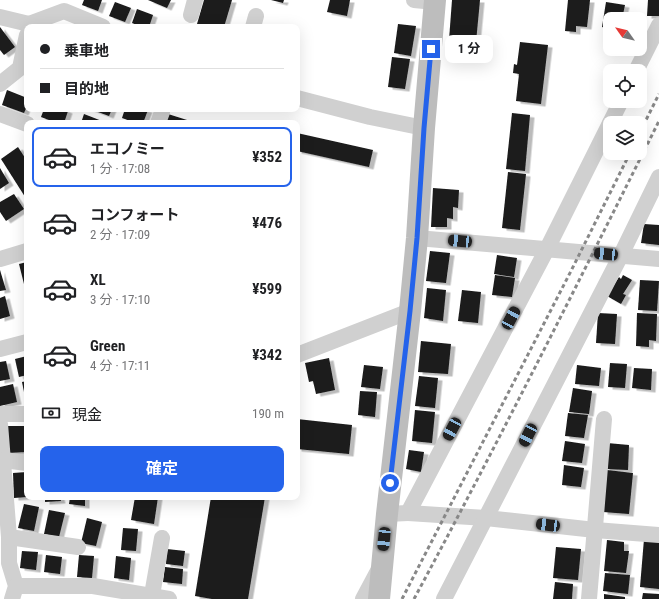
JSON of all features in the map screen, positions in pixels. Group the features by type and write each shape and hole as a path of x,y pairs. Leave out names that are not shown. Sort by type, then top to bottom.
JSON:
{"street":[{"path":"379,599 417,238 424,128 428,1"},
{"path":"38,24 64,11 96,24"},
{"path":"0,17 24,27"},
{"path":"640,64 659,25"},
{"path":"0,84 20,68 24,48"},
{"path":"300,99 424,128"},
{"path":"0,114 24,123"},
{"path":"408,512 547,248 603,137"},
{"path":"444,599 659,178"},
{"path":"417,238 547,248 659,259"},
{"path":"0,259 24,252"},
{"path":"300,354 410,311"},
{"path":"0,349 24,343"},
{"path":"0,414 24,414"},
{"path":"589,599 604,419"},
{"path":"0,424 8,537 4,564 14,592 93,586 169,599"},
{"path":"3,460 24,463"},
{"path":"387,514 408,512 486,518 595,530 659,535"},
{"path":"8,537 78,547"},
{"path":"152,595 162,538"},
{"path":"363,599 382,564"}],"building":[{"path":"84,0 102,0 98,11 82,5"},
{"path":"148,0 171,0 167,8"},
{"path":"204,0 232,0 225,24 197,24"},
{"path":"271,0 284,0 283,3"},
{"path":"330,0 350,0 347,16 327,12"},
{"path":"452,0 480,0 476,42 449,40"},
{"path":"568,0 590,0 587,27 576,26 576,32 565,31"},
{"path":"648,0 659,0 659,16 647,16"},
{"path":"115,2 131,8 125,22 109,16"},
{"path":"606,2 625,5 624,12 604,12"},
{"path":"137,9 153,15 150,24 132,23"},
{"path":"398,24 416,26 411,56 394,53"},
{"path":"0,27 15,47 4,55 0,50"},
{"path":"520,42 548,45 541,104 516,101 519,74 513,73 514,64 517,65"},
{"path":"392,57 410,59 405,89 388,87"},
{"path":"7,90 24,97 24,112 24,113 2,105"},
{"path":"43,112 68,112 65,120 49,120 41,117"},
{"path":"98,112 111,112 109,116"},
{"path":"124,112 147,112 144,120 128,120 122,118"},
{"path":"512,113 530,115 525,171 506,169"},
{"path":"84,114 99,120 82,120"},
{"path":"168,114 187,120 166,120"},
{"path":"300,134 373,150 369,167 300,152"},
{"path":"18,147 24,156 24,195 1,159"},
{"path":"0,168 9,183 0,189"},
{"path":"508,172 526,174 520,230 502,228"},
{"path":"433,188 459,190 458,208 453,207 453,219 447,218 447,227 431,227"},
{"path":"14,194 24,209 6,221 0,212 0,202"},
{"path":"644,224 659,225 659,245 641,243"},
{"path":"430,251 450,253 446,283 426,281"},
{"path":"497,255 517,258 514,277 494,274"},
{"path":"24,263 24,284 19,264"},
{"path":"0,270 6,290 0,291"},
{"path":"495,275 515,278 512,297 492,295"},
{"path":"623,275 632,280 623,294 626,295 621,304 607,296 619,277 621,279"},
{"path":"640,280 659,281 657,311 638,310"},
{"path":"427,288 446,290 443,321 424,318"},
{"path":"462,290 481,292 478,323 458,321"},
{"path":"5,296 10,316 0,319 0,298"},
{"path":"598,313 617,314 615,344 596,343"},
{"path":"637,313 657,314 656,341 649,340 649,347 636,346"},
{"path":"421,341 451,344 448,374 418,372"},
{"path":"24,357 24,376 19,377 15,359"},
{"path":"329,358 335,390 316,394 313,381 309,382 305,363"},
{"path":"6,361 10,379 0,381 0,362"},
{"path":"610,363 627,364 625,388 608,387"},
{"path":"364,365 383,367 380,389 361,387"},
{"path":"577,365 601,368 599,386 575,384"},
{"path":"634,368 652,369 651,390 632,388"},
{"path":"419,376 438,378 435,408 415,406"},
{"path":"22,382 24,382 24,392"},
{"path":"13,384 17,402 0,406 0,387"},
{"path":"573,388 592,391 589,414 569,412"},
{"path":"360,391 377,392 375,417 358,415"},
{"path":"415,410 435,412 432,443 412,441"},
{"path":"568,413 588,415 584,438 565,436"},
{"path":"300,419 352,425 349,454 300,449"},
{"path":"6,426 24,426 24,452 7,453"},
{"path":"565,441 585,444 582,463 562,461"},
{"path":"607,443 629,445 628,470 605,469"},
{"path":"409,450 424,452 421,472 406,469"},
{"path":"564,465 584,468 581,487 562,485"},
{"path":"607,470 633,473 629,514 603,512"},
{"path":"24,472 24,497 14,498 13,473"},
{"path":"45,500 61,501 45,502"},
{"path":"70,500 85,500 85,506 69,504"},
{"path":"134,500 158,500 154,524 131,520"},
{"path":"211,500 264,500 248,599 212,599 195,596"},
{"path":"24,504 39,507 34,531 18,528"},
{"path":"49,510 65,513 59,537 44,534"},
{"path":"87,518 102,522 96,546 81,543"},
{"path":"123,528 138,529 136,551 121,550"},
{"path":"644,539 659,540 659,589 640,587"},
{"path":"607,540 624,542 624,551 629,551 626,573 604,571"},
{"path":"556,547 581,549 578,580 553,578"},
{"path":"167,549 185,551 183,566 166,564"},
{"path":"22,551 38,552 36,570 20,568"},
{"path":"46,555 62,557 60,574 44,572"},
{"path":"79,555 94,556 92,578 77,577"},
{"path":"116,556 131,558 129,580 114,578"},
{"path":"165,567 183,569 182,584 163,582"},
{"path":"605,573 630,575 628,594 603,591"},
{"path":"555,582 573,584 572,599 553,599"},
{"path":"643,593 659,594 659,599 642,599"},
{"path":"604,594 625,597 625,599 604,599"}],"railway":[{"path":"647,118 659,94"},
{"path":"414,599 508,421 659,121"},
{"path":"402,599 626,160"}],"route":[{"path":"390,483 417,238 431,49"}]}
